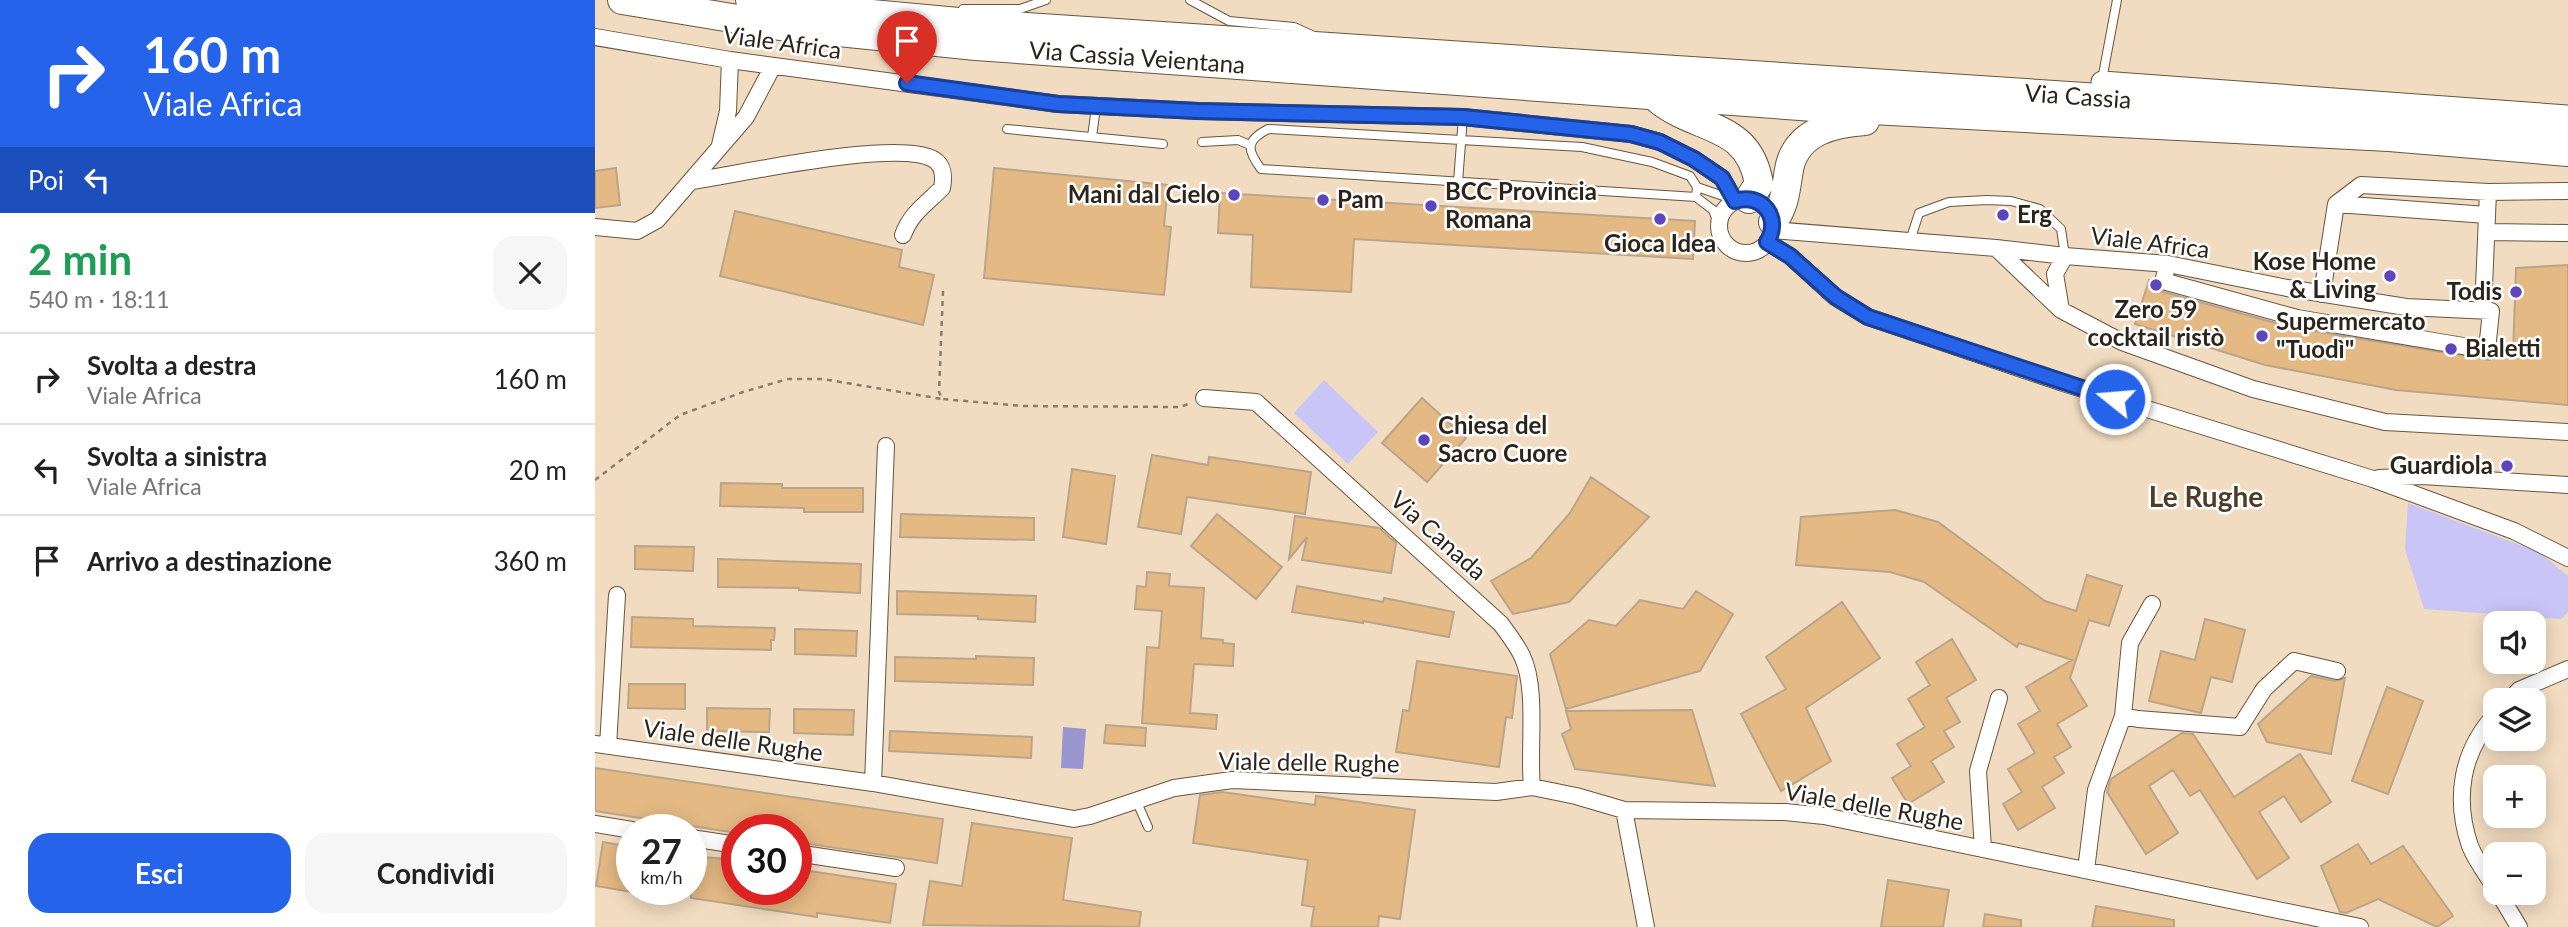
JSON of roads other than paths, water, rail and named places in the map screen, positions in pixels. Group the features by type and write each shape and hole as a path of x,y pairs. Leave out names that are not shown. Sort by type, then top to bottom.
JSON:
{"highway":[{"name":"Via Cassia Veientana","path":"622,0 780,26 977,46 1654,96"},
{"name":"Via Cassia Veientana","path":"750,0 1588,64"},
{"name":"Via Cassia","path":"1588,64 2388,117 2568,132"},
{"path":"1818,80 1862,67 2102,82"},
{"name":"Via Cassia","path":"1654,96 2376,136 2568,152"},
{"path":"1654,96 1671,110 1734,136 1756,164 1759,184 1738,202"},
{"path":"1771,232 1783,208 1791,163 1800,147 1818,130 1843,123 1885,120 1914,111"}],"street":[{"name":"Viale Africa","path":"595,37 730,60 1058,104 1463,117 1631,134 1660,142 1694,159 1722,178 1738,202 1766,208 1771,232 1790,256 1836,297 1868,317 2063,383 2374,479 2514,531 2568,558"},
{"path":"720,147 728,111 730,60"},
{"path":"595,228 627,231 647,228 657,220 746,117 773,66"},
{"path":"2102,82 2383,100 2568,116"},
{"path":"692,181 879,153 915,154 935,160 941,167 943,188 918,208 903,235"},
{"path":"2322,294 2336,204 2361,185 2488,192 2568,191"},
{"path":"2168,264 2163,281 2297,318 2487,350 2491,311 2483,311 2488,192"},
{"path":"1738,202 1721,216 1720,229 1724,241 1737,251 1754,251 1771,232 1996,248 2065,256"},
{"path":"2336,204 2487,215"},
{"path":"2487,232 2568,233"},
{"path":"1996,248 2061,310 2122,342 2253,389 2385,422 2568,432"},
{"name":"Viale Africa","path":"2061,310 2055,274 2065,256 2168,264 2322,294 2406,307 2483,311"},
{"name":"Via Canada","path":"1204,398 1256,402 1501,624 1523,657 1530,689 1529,759 1532,787"},
{"path":"873,783 886,446"},
{"path":"2374,479 2422,476 2561,484 2568,495"},
{"path":"602,745 617,595"},
{"path":"2086,870 2096,790 2123,716 2130,643 2152,604"},
{"path":"2123,716 2240,727 2264,689 2294,661 2337,671"},
{"path":"2524,688 2568,669"},
{"name":"Viale delle Rughe","path":"1983,849 1978,771 2000,698"},
{"path":"2483,730 2464,766 2460,804 2471,848 2483,867"},
{"name":"Viale delle Rughe","path":"602,745 873,783 1074,819 1174,788 1232,780 1496,792 1532,787 1624,810 1785,812 1825,817 2360,927"},
{"path":"1624,810 1646,927"},
{"path":"595,824 616,827"},
{"path":"812,855 897,868"},
{"path":"2506,905 2519,927"}],"lane":[{"path":"954,8 1020,9 1046,0"},
{"path":"1190,0 1229,21 1294,27 1339,47"},
{"path":"2102,82 2117,0"},
{"path":"1092,137 1096,107"},
{"path":"1458,182 1463,117"},
{"path":"1007,129 1163,144"},
{"path":"1696,197 1697,187 1690,176 1652,162 1594,150 1268,130 1255,136 1250,145 1251,155 1261,169 1696,197 1713,210 1720,229"},
{"path":"1202,142 1238,140 1250,145"},
{"path":"1697,187 1738,202"},
{"path":"1910,242 1919,213 1949,202 2011,201 2040,209 2061,229 2065,256"},
{"path":"1136,800 1148,827"}],"place":[{"name":"Mani dal Cielo","path":"1234,195"},
{"name":"Pam","path":"1323,200"},
{"name":"BCC Provincia Romana","path":"1431,206"},
{"name":"Erg","path":"2003,215"},
{"name":"Gioca Idea","path":"1660,219"},
{"name":"Kose Home & Living","path":"2390,276"},
{"name":"Zero 59 cocktail ristò","path":"2156,285"},
{"name":"Todis","path":"2516,292"},
{"name":"Supermercato \"Tuodì\"","path":"2262,336"},
{"name":"Bialetti","path":"2451,349"},
{"name":"Chiesa del Sacro Cuore","path":"1424,440"},
{"name":"Guardiola","path":"2507,466"}],"district":[{"name":"Le Rughe","path":"2206,497"}]}
